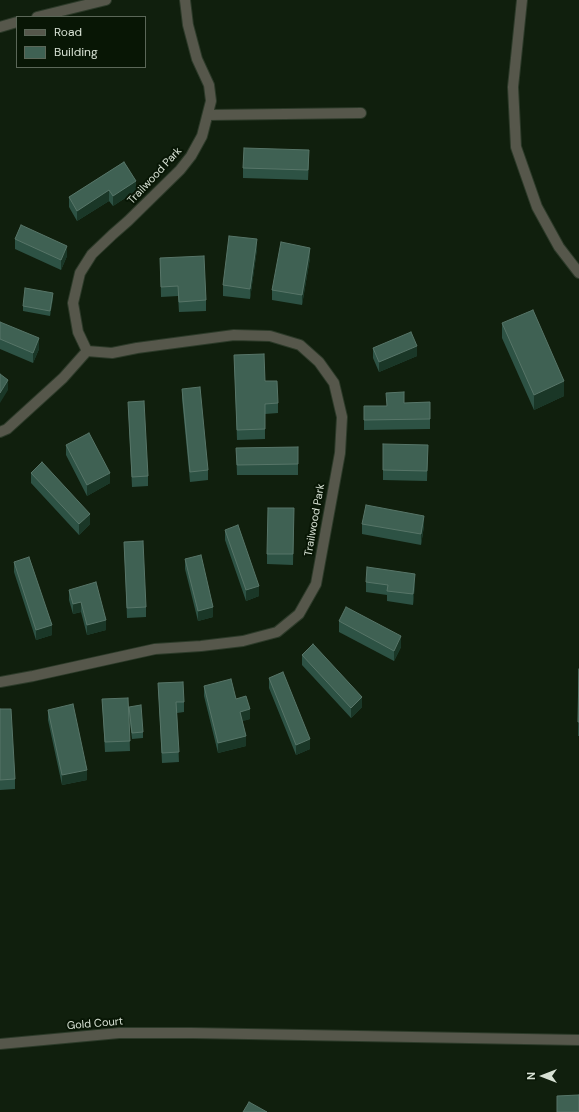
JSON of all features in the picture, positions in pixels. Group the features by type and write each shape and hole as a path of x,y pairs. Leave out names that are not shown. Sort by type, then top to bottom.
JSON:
{"street":[{"path":"41,16 106,0"},
{"name":"Trailwood Park","path":"0,682 33,676 155,648 201,646 243,641 277,632 299,614 316,584 340,453 342,417 334,383 319,362 300,345 270,336 234,335 137,348 112,353 87,351 78,332 73,303 80,274 92,254 180,170 191,156 202,136 211,101 209,85 197,59 188,25 185,0"},
{"path":"522,0 513,87 516,146 537,207 559,247 579,273"},
{"path":"0,27 16,22"},
{"path":"208,115 361,113"},
{"path":"0,432 7,429 63,378 87,351"},
{"name":"Gold Court","path":"0,1044 119,1033 579,1040"}],"building":[{"path":"244,148 309,150 308,170 243,168"},
{"path":"124,162 136,181 113,196 109,190 77,211 69,197"},
{"path":"21,225 67,246 61,260 15,239"},
{"path":"229,236 257,239 250,289 223,285"},
{"path":"281,242 310,248 302,295 272,290"},
{"path":"204,256 206,300 179,302 178,286 161,287 160,258"},
{"path":"25,288 53,293 50,311 23,306"},
{"path":"533,310 564,381 534,395 502,323"},
{"path":"0,322 39,338 33,353 0,339"},
{"path":"411,332 417,346 379,362 373,348"},
{"path":"264,354 265,381 277,381 278,403 265,404 265,429 237,430 234,355"},
{"path":"0,374 8,380 0,393"},
{"path":"200,387 208,470 190,472 182,389"},
{"path":"404,392 404,403 430,402 430,419 364,420 364,406 387,406 386,393"},
{"path":"144,401 148,476 132,477 128,402"},
{"path":"89,433 110,473 87,485 66,445"},
{"path":"383,444 428,445 427,471 383,470"},
{"path":"298,447 298,464 237,465 236,448"},
{"path":"42,462 90,514 79,524 31,473"},
{"path":"366,505 424,516 421,534 362,524"},
{"path":"268,508 294,508 293,554 267,554"},
{"path":"238,525 259,586 246,590 225,530"},
{"path":"143,541 146,607 127,608 124,542"},
{"path":"201,555 213,607 198,611 185,559"},
{"path":"29,557 52,625 36,630 14,562"},
{"path":"367,567 415,574 413,594 387,591 388,585 366,582"},
{"path":"96,582 106,620 87,625 81,602 73,604 69,590"},
{"path":"346,607 401,636 394,651 339,621"},
{"path":"313,644 362,697 351,708 302,655"},
{"path":"579,669 579,722 578,722"},
{"path":"283,672 310,739 296,745 269,678"},
{"path":"231,679 236,699 246,696 250,709 240,712 246,736 218,743 204,686"},
{"path":"183,682 184,702 176,702 179,752 162,753 158,683"},
{"path":"128,698 130,741 105,742 102,699"},
{"path":"73,704 87,770 62,775 48,710"},
{"path":"141,705 143,732 132,733 129,707"},
{"path":"0,709 11,709 15,779 0,780"},
{"path":"579,1095 579,1112 557,1112 557,1096"},
{"path":"249,1102 267,1112 243,1112"}]}
